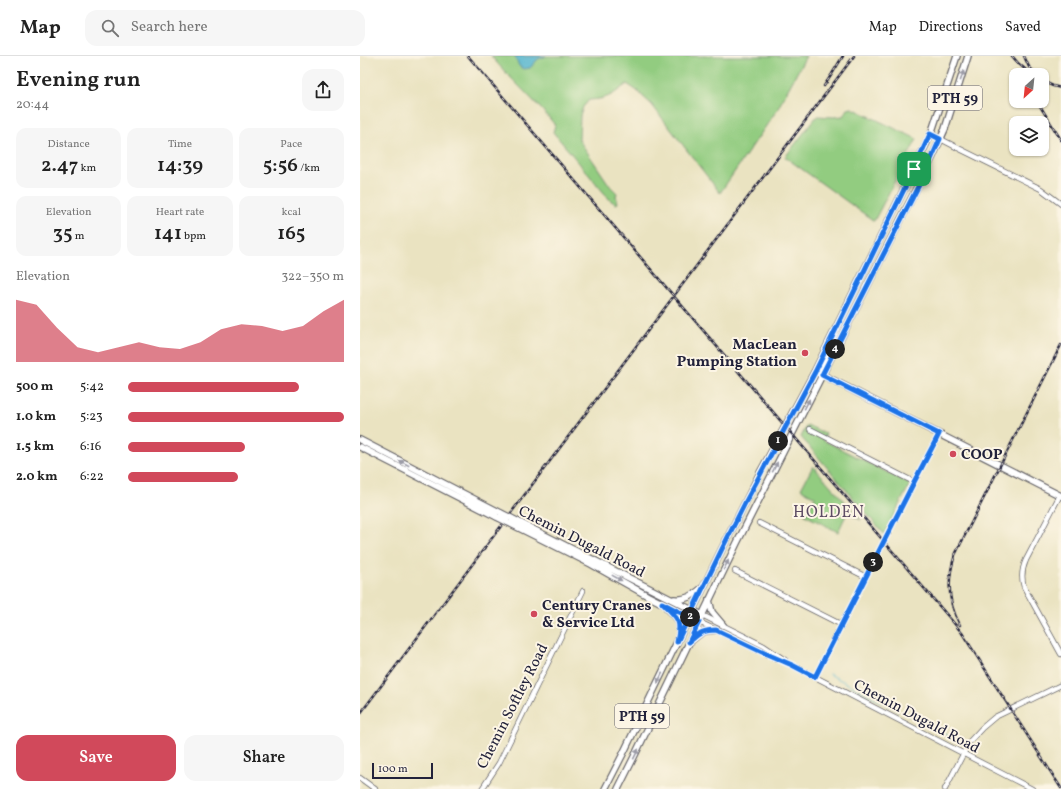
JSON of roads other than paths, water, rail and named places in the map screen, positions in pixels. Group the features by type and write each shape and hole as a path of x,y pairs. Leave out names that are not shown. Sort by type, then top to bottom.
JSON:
{"main road":[{"name":"PTH 59","path":"605,789 760,473 815,372 930,134 957,56"},
{"name":"PTH 59","path":"618,789 644,738 709,600 925,173 948,119 968,56"},
{"path":"815,372 1060,496"},
{"name":"Chemin Dugald Road","path":"360,440 499,515"},
{"name":"Chemin Dugald Road","path":"360,447 702,615"},
{"name":"Chemin Dugald Road","path":"509,520 699,622"},
{"path":"670,598 686,599 704,586"},
{"path":"709,600 712,612 723,625"},
{"path":"662,603 679,621 680,631 677,642"},
{"path":"689,642 700,632 716,630"}],"street":[{"path":"930,134 1041,189 1061,204"},
{"path":"810,429 914,482"},
{"path":"815,677 939,434"},
{"path":"1060,496 1026,560 1022,575 1024,587 1061,654"},
{"path":"759,523 866,577"},
{"path":"735,571 842,625"},
{"name":"Chemin Softley Road","path":"482,789 499,763 583,591"},
{"name":"Chemin Dugald Road","path":"702,615 764,646 792,665"},
{"name":"Chemin Dugald Road","path":"699,622 792,665 1032,789"},
{"path":"945,789 970,741 982,728 995,717 1061,685"},
{"path":"360,778 375,789"}],"water":[{"path":"515,56 546,56 538,59 530,68 523,69 519,66"}],"waterway":[{"path":"829,674 898,710"},
{"path":"904,713 926,724"},
{"path":"932,727 960,742"}],"railway":[{"path":"468,56 962,633 1061,788"},
{"path":"824,86 843,56"},
{"path":"360,714 854,56"},
{"path":"1012,56 1024,68"},
{"path":"1024,56 1030,68"},
{"path":"1049,84 1061,88"},
{"path":"1041,108 1061,140"},
{"path":"960,625 953,608 950,590 952,564 955,555 1061,345"}],"place":[{"name":"MacLean Pumping Station","path":"805,353"},
{"name":"COOP","path":"953,454"},
{"name":"Century Cranes & Service Ltd","path":"534,614"}],"district":[{"name":"HOLDEN","path":"829,511"}]}
